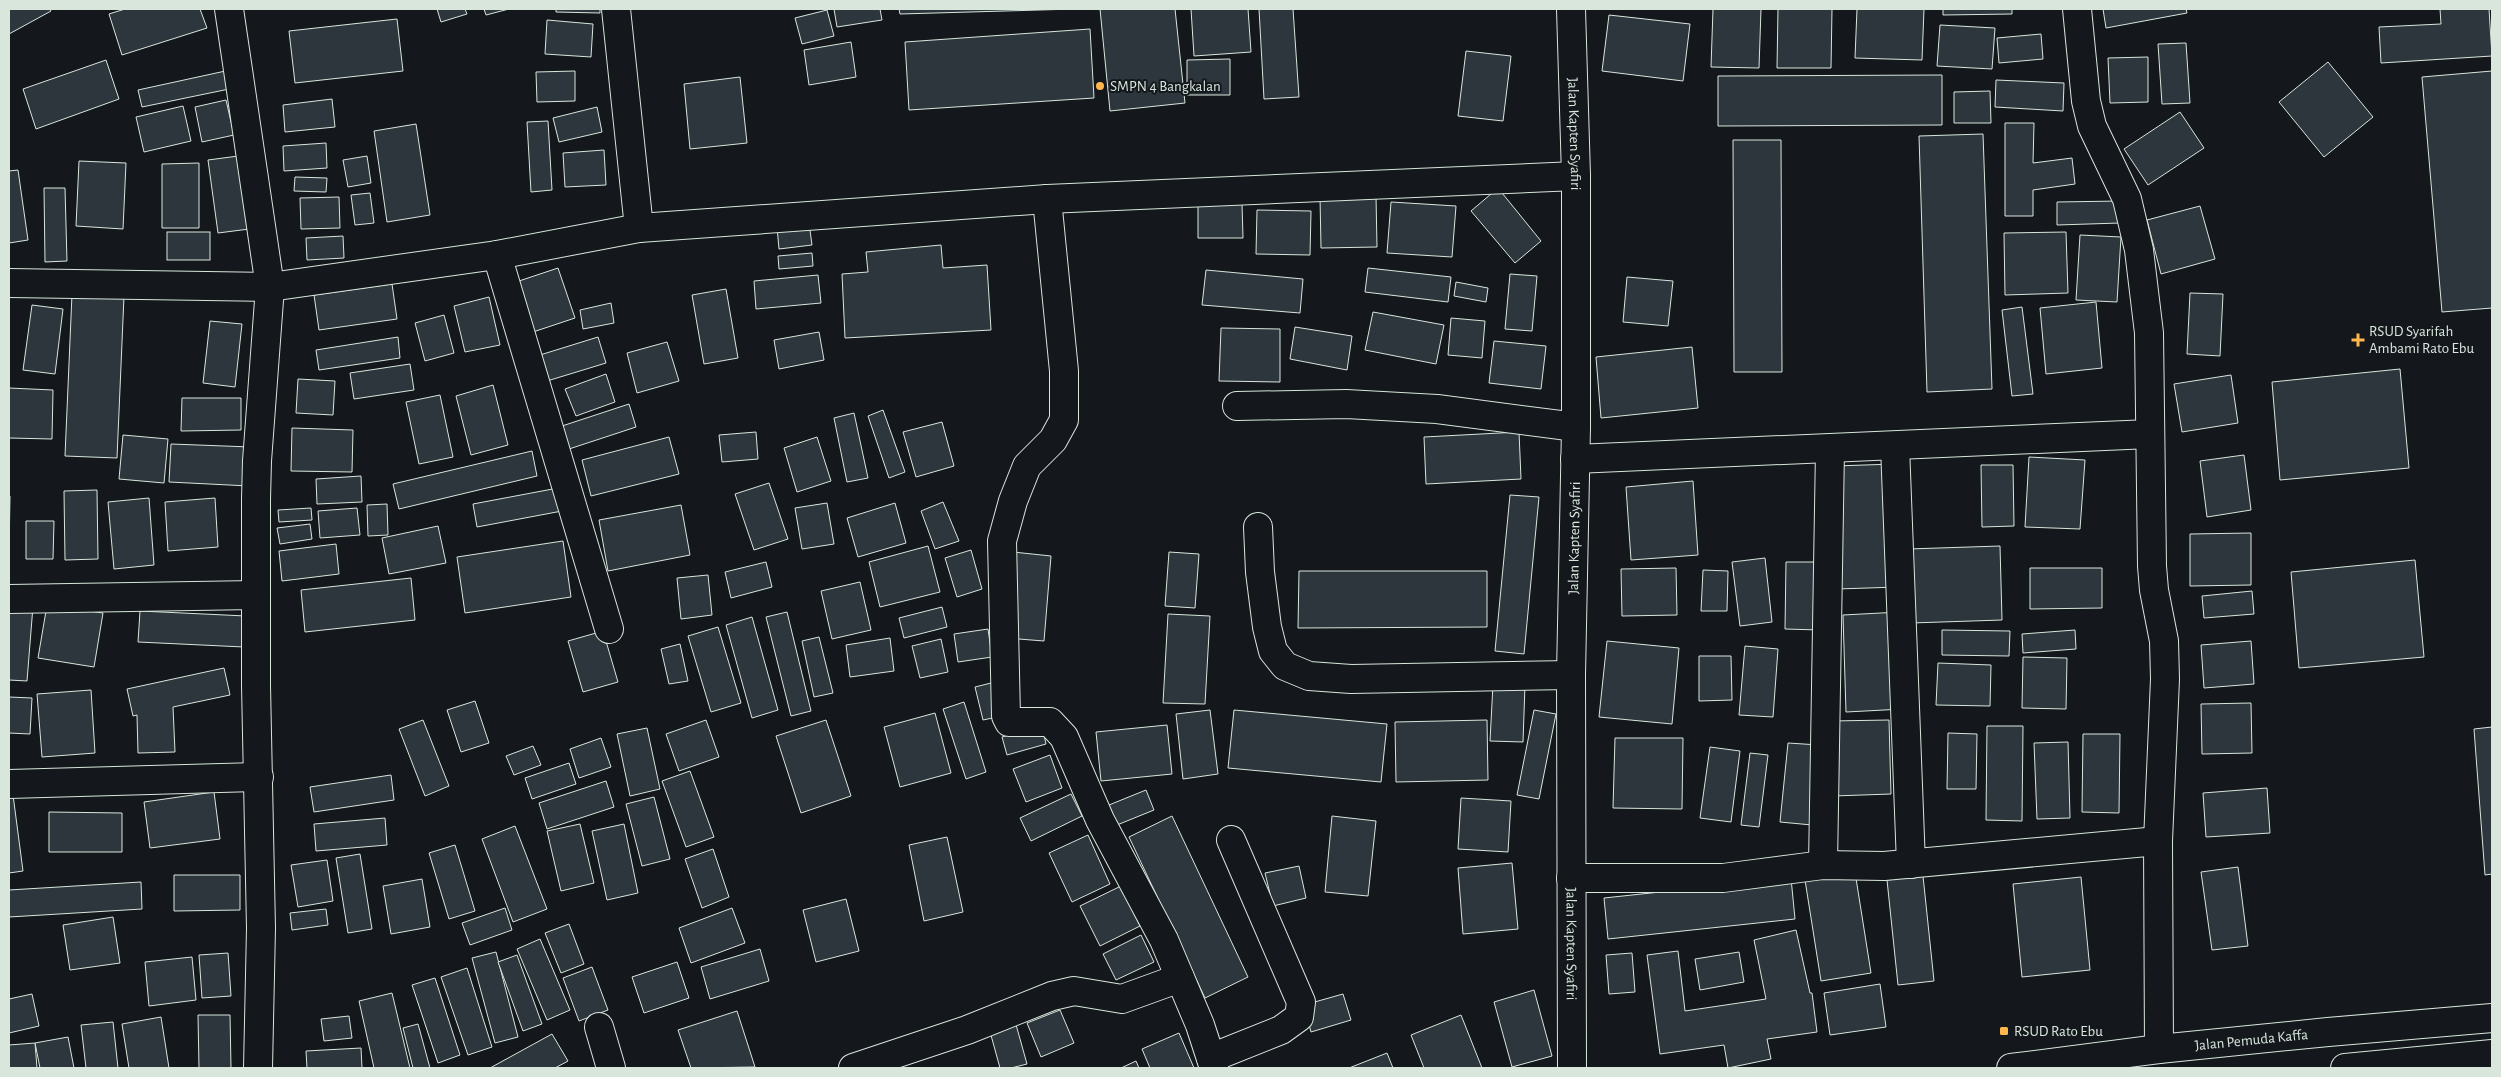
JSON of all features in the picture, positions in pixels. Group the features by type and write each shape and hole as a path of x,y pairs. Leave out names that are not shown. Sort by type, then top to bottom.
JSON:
{"main road":[{"path":"229,9 270,287 257,461 255,595 261,928 258,1068"},
{"path":"616,9 639,228"},
{"name":"Jalan Kapten Syafiri","path":"1571,9 1576,176 1576,427 1571,675 1572,1068"},
{"path":"2077,9 2086,100 2092,126 2124,192 2136,234 2148,333 2152,566 2154,590 2164,641 2165,679 2158,841 2159,1049"},
{"path":"9,284 270,287 497,255 639,228 1047,199 1576,176"},
{"path":"1047,199 1064,371 1064,420 1053,440 1027,466 1013,501 1002,540 1006,716 1009,722 1017,724 1050,722 1064,737 1100,820 1164,940 1213,1063 1282,1030 1299,1017 1301,1002 1231,840"},
{"path":"497,255 609,629"},
{"path":"1237,406 1328,404 1436,410 1576,427"},
{"path":"1575,458 1830,449 2150,434"},
{"path":"1895,446 1911,864"},
{"path":"1823,865 1830,449"},
{"path":"1258,527 1261,579 1267,627 1272,651 1285,666 1308,676 1351,679 1571,675"},
{"path":"9,600 255,595"},
{"path":"9,784 259,776"},
{"path":"1571,878 1723,878 1823,865 1884,866 2158,841"},
{"path":"853,1068 967,1030 1052,996 1074,992 1122,999 1180,978"},
{"name":"Jalan Pemuda Kaffa","path":"2011,1068 2159,1049 2492,1018"},
{"path":"599,1028 610,1068"},
{"path":"2345,1068 2488,1059"}],"building":[{"path":"9,9 50,9 51,11 9,34"},
{"path":"125,9 200,9 207,28 122,55 109,14"},
{"path":"437,9 465,9 467,14 441,22"},
{"path":"484,9 509,9 486,15"},
{"path":"556,9 600,9 600,13 556,12"},
{"path":"834,9 880,9 882,20 837,27"},
{"path":"899,9 1075,9 900,14"},
{"path":"1100,9 1175,9 1185,103 1110,111"},
{"path":"1191,9 1248,9 1251,52 1194,56"},
{"path":"1259,9 1293,9 1299,97 1264,99"},
{"path":"1713,9 1761,9 1759,68 1711,67"},
{"path":"1778,9 1832,9 1831,68 1777,68"},
{"path":"1857,9 1924,9 1922,60 1855,58"},
{"path":"1943,9 2012,9 2012,14 1943,15"},
{"path":"2103,9 2186,9 2187,13 2106,28"},
{"path":"2440,9 2489,9 2492,56 2381,63 2379,27 2441,24"},
{"path":"827,10 834,36 802,44 795,18"},
{"path":"1609,15 1690,24 1683,81 1602,71"},
{"path":"397,19 403,71 295,83 289,31"},
{"path":"547,20 593,24 591,57 545,54"},
{"path":"1940,25 1995,28 1992,69 1937,66"},
{"path":"1090,29 1094,98 909,110 905,42"},
{"path":"2041,34 2043,59 1999,63 1997,38"},
{"path":"851,42 856,77 809,85 804,50"},
{"path":"2186,43 2190,103 2162,104 2158,44"},
{"path":"1466,51 1511,56 1503,121 1458,116"},
{"path":"2148,57 2148,102 2110,103 2108,58"},
{"path":"1230,59 1230,95 1187,95 1187,60"},
{"path":"106,60 119,99 36,129 23,89"},
{"path":"2328,62 2373,117 2324,157 2279,102"},
{"path":"230,70 234,88 142,107 138,90"},
{"path":"575,71 575,101 537,102 536,72"},
{"path":"2492,71 2492,308 2442,312 2422,77"},
{"path":"1942,75 1942,125 1718,126 1718,76"},
{"path":"740,77 747,143 690,149 684,84"},
{"path":"1996,80 2064,83 2063,111 1995,107"},
{"path":"1990,91 1991,123 1954,123 1954,92"},
{"path":"332,99 335,127 285,132 283,105"},
{"path":"226,100 234,135 202,142 195,107"},
{"path":"183,106 191,141 144,152 136,117"},
{"path":"597,107 602,132 559,142 553,118"},
{"path":"2180,112 2204,148 2148,185 2124,149"},
{"path":"548,121 552,190 531,192 527,122"},
{"path":"2005,123 2034,123 2033,163 2072,158 2075,184 2033,190 2033,216 2005,216"},
{"path":"416,124 430,215 387,222 374,131"},
{"path":"1983,134 1992,389 1927,392 1919,136"},
{"path":"1733,140 1781,140 1782,372 1734,372"},
{"path":"326,143 327,168 284,171 283,146"},
{"path":"604,150 606,185 565,187 563,153"},
{"path":"246,155 257,228 218,233 208,160"},
{"path":"367,156 371,183 348,187 343,160"},
{"path":"79,161 126,163 123,229 76,226"},
{"path":"199,163 199,228 162,228 162,164"},
{"path":"18,170 28,240 9,243 9,171"},
{"path":"295,177 327,178 326,192 294,191"},
{"path":"44,188 65,188 67,261 45,262"},
{"path":"1498,188 1541,241 1515,263 1471,211"},
{"path":"370,193 374,223 355,225 351,195"},
{"path":"1376,196 1377,247 1321,248 1320,197"},
{"path":"339,197 340,228 301,229 300,198"},
{"path":"2120,201 2120,223 2057,225 2057,202"},
{"path":"1391,202 1456,206 1452,257 1387,253"},
{"path":"1242,204 1243,238 1198,238 1198,205"},
{"path":"2200,206 2215,259 2161,274 2147,220"},
{"path":"1257,210 1311,211 1310,255 1256,254"},
{"path":"809,223 812,245 779,249 777,227"},
{"path":"167,232 210,232 210,260 167,260"},
{"path":"2066,232 2068,293 2005,295 2004,233"},
{"path":"2080,235 2121,237 2117,302 2076,300"},
{"path":"343,236 344,258 307,260 306,238"},
{"path":"941,245 943,268 987,265 991,330 845,338 842,274 868,272 866,252"},
{"path":"812,253 813,266 779,269 778,256"},
{"path":"558,268 575,318 530,333 513,283"},
{"path":"1368,268 1451,277 1448,302 1365,292"},
{"path":"1206,270 1303,279 1300,313 1202,305"},
{"path":"1510,274 1537,276 1532,331 1505,329"},
{"path":"818,275 821,303 756,309 754,281"},
{"path":"1627,277 1673,281 1668,326 1623,322"},
{"path":"1456,282 1488,288 1486,302 1454,296"},
{"path":"392,284 397,319 319,330 314,295"},
{"path":"726,289 738,358 704,364 692,295"},
{"path":"2190,293 2223,294 2220,356 2187,354"},
{"path":"72,294 124,296 117,458 65,456"},
{"path":"489,297 500,345 465,352 454,306"},
{"path":"2096,302 2102,368 2046,374 2040,308"},
{"path":"611,303 614,323 583,329 580,310"},
{"path":"32,305 63,309 55,374 23,370"},
{"path":"2022,307 2033,394 2012,396 2002,310"},
{"path":"1373,312 1444,325 1436,364 1365,350"},
{"path":"444,315 454,353 425,361 415,323"},
{"path":"1451,318 1485,321 1482,358 1448,355"},
{"path":"210,321 242,324 235,387 203,383"},
{"path":"1295,327 1352,336 1347,370 1290,359"},
{"path":"1221,328 1280,329 1280,382 1219,381"},
{"path":"819,332 824,360 779,369 774,340"},
{"path":"398,337 400,358 319,370 316,350"},
{"path":"598,337 606,363 547,381 540,355"},
{"path":"1494,341 1546,346 1541,389 1489,383"},
{"path":"667,342 679,381 637,393 627,353"},
{"path":"1692,347 1698,408 1601,418 1596,357"},
{"path":"410,364 414,390 354,399 350,373"},
{"path":"2400,369 2409,468 2280,480 2272,382"},
{"path":"606,374 615,402 576,416 565,389"},
{"path":"2231,375 2238,423 2182,432 2174,384"},
{"path":"298,379 335,381 333,415 296,413"},
{"path":"493,385 508,445 471,455 456,396"},
{"path":"9,388 53,390 52,439 9,438"},
{"path":"440,395 453,457 419,464 406,402"},
{"path":"182,398 241,398 241,430 181,431"},
{"path":"629,404 636,427 566,450 559,427"},
{"path":"883,410 905,472 889,478 868,416"},
{"path":"854,413 868,478 847,482 834,418"},
{"path":"942,422 954,466 916,477 903,432"},
{"path":"292,428 353,430 352,472 291,471"},
{"path":"756,432 758,459 722,462 719,435"},
{"path":"1519,432 1521,479 1426,484 1424,437"},
{"path":"123,435 168,439 164,483 119,479"},
{"path":"669,437 679,474 591,496 582,460"},
{"path":"817,437 831,481 797,492 784,448"},
{"path":"171,444 251,447 249,486 169,482"},
{"path":"532,451 537,476 399,509 393,484"},
{"path":"2244,455 2251,510 2207,517 2200,461"},
{"path":"2029,457 2085,460 2080,529 2025,527"},
{"path":"1895,464 1898,587 1837,589 1834,466"},
{"path":"1981,465 2013,465 2014,526 1982,527"},
{"path":"361,476 362,502 317,504 316,479"},
{"path":"1693,481 1698,555 1631,560 1626,487"},
{"path":"769,483 788,539 754,550 735,494"},
{"path":"558,488 562,511 477,527 473,504"},
{"path":"97,490 98,559 65,560 64,491"},
{"path":"1510,495 1539,497 1524,654 1495,651"},
{"path":"9,496 10,496 9,552"},
{"path":"149,498 154,565 114,569 108,502"},
{"path":"215,498 218,547 168,551 165,502"},
{"path":"943,502 959,541 935,549 921,511"},
{"path":"827,503 834,544 802,549 795,508"},
{"path":"895,503 906,543 858,557 847,518"},
{"path":"387,504 388,535 368,536 367,505"},
{"path":"681,505 690,555 608,571 599,520"},
{"path":"311,508 312,520 279,522 278,510"},
{"path":"357,508 360,535 320,538 318,511"},
{"path":"26,521 54,521 53,559 26,559"},
{"path":"310,524 312,539 280,544 277,528"},
{"path":"438,526 446,563 389,574 382,538"},
{"path":"2251,533 2251,585 2190,586 2190,534"},
{"path":"563,541 571,597 465,613 457,557"},
{"path":"336,544 339,574 282,581 279,551"},
{"path":"928,546 940,592 880,607 869,562"},
{"path":"2000,546 2002,620 1911,623 1908,549"},
{"path":"971,550 982,589 957,597 945,558"},
{"path":"1013,552 1051,556 1044,641 1006,638"},
{"path":"1169,552 1199,554 1195,608 1165,606"},
{"path":"1765,558 1772,622 1740,626 1732,562"},
{"path":"2415,560 2424,657 2299,668 2291,572"},
{"path":"766,562 772,587 731,598 725,572"},
{"path":"1786,562 1821,562 1820,630 1785,629"},
{"path":"1676,568 1677,615 1622,616 1621,569"},
{"path":"2030,568 2102,568 2102,608 2030,609"},
{"path":"1703,570 1728,571 1727,611 1701,611"},
{"path":"1299,571 1487,571 1487,627 1298,628"},
{"path":"708,575 712,615 681,619 677,578"},
{"path":"411,578 415,620 305,632 301,590"},
{"path":"860,582 871,630 832,639 821,591"},
{"path":"2252,591 2254,614 2204,618 2202,596"},
{"path":"9,604 33,606 27,681 9,680"},
{"path":"47,605 103,613 94,667 38,658"},
{"path":"942,607 947,627 904,638 899,618"},
{"path":"140,611 246,616 244,647 138,642"},
{"path":"787,612 811,711 791,716 766,617"},
{"path":"1900,612 1903,709 1846,712 1843,615"},
{"path":"1168,614 1210,616 1205,704 1163,703"},
{"path":"752,617 778,710 752,718 726,625"},
{"path":"718,627 741,703 711,712 688,636"},
{"path":"988,629 992,657 958,662 954,634"},
{"path":"1942,630 2010,631 2009,656 1942,655"},
{"path":"2075,630 2076,649 2023,653 2022,634"},
{"path":"603,631 618,682 583,692 568,641"},
{"path":"819,637 833,693 814,697 802,641"},
{"path":"890,638 894,671 850,677 846,645"},
{"path":"941,639 948,672 920,678 912,646"},
{"path":"1607,641 1679,648 1672,724 1599,717"},
{"path":"2251,641 2254,684 2204,688 2201,645"},
{"path":"680,644 688,681 669,684 661,649"},
{"path":"1745,646 1778,649 1773,717 1739,715"},
{"path":"1699,656 1731,656 1732,700 1699,701"},
{"path":"2023,657 2067,658 2066,709 2022,708"},
{"path":"1938,663 1991,665 1990,706 1936,705"},
{"path":"224,668 230,695 173,707 175,752 138,753 137,715 133,716 127,689"},
{"path":"995,682 1002,716 983,720 975,687"},
{"path":"1493,684 1525,685 1523,742 1490,741"},
{"path":"91,690 95,753 42,757 37,694"},
{"path":"9,697 32,698 30,734 9,733"},
{"path":"475,701 489,743 461,752 447,710"},
{"path":"964,702 986,772 966,779 943,709"},
{"path":"2251,703 2252,753 2202,754 2201,704"},
{"path":"1210,710 1218,774 1183,779 1176,714"},
{"path":"1234,710 1387,724 1381,782 1228,768"},
{"path":"1534,710 1556,714 1539,799 1517,795"},
{"path":"935,713 951,773 900,787 884,727"},
{"path":"423,720 449,786 425,796 399,729"},
{"path":"706,720 719,757 679,771 666,734"},
{"path":"826,720 851,796 801,813 776,736"},
{"path":"1487,720 1488,780 1396,782 1395,722"},
{"path":"1889,720 1891,794 1833,796 1831,721"},
{"path":"1167,725 1172,774 1101,781 1096,732"},
{"path":"1042,726 1046,744 1007,755 1002,737"},
{"path":"1987,726 2023,726 2022,821 1986,820"},
{"path":"2492,727 2492,874 2485,875 2474,729"},
{"path":"647,728 660,789 630,796 617,734"},
{"path":"1948,733 1977,734 1976,789 1947,789"},
{"path":"2083,734 2120,734 2119,813 2082,812"},
{"path":"601,738 611,767 579,778 570,749"},
{"path":"1615,738 1683,738 1682,809 1613,808"},
{"path":"2068,742 2070,818 2037,819 2034,743"},
{"path":"1788,743 1819,745 1812,825 1780,822"},
{"path":"533,746 541,765 514,775 506,756"},
{"path":"1710,747 1740,751 1731,822 1700,818"},
{"path":"1750,753 1768,755 1759,827 1741,825"},
{"path":"1050,755 1062,788 1026,802 1013,769"},
{"path":"569,763 576,784 532,799 525,778"},
{"path":"690,771 714,837 686,847 662,781"},
{"path":"391,775 394,800 314,812 310,787"},
{"path":"606,781 614,807 547,829 539,803"},
{"path":"2267,788 2270,833 2206,837 2203,793"},
{"path":"1146,790 1154,810 1117,825 1109,805"},
{"path":"214,792 220,839 150,848 144,802"},
{"path":"1071,794 1082,816 1031,841 1020,818"},
{"path":"13,795 23,871 9,873 9,796"},
{"path":"654,797 670,859 642,866 626,804"},
{"path":"1461,798 1511,801 1508,852 1458,849"},
{"path":"49,812 122,813 122,852 49,852"},
{"path":"1172,816 1248,977 1205,998 1129,837"},
{"path":"1332,816 1376,821 1368,896 1325,892"},
{"path":"385,818 387,845 316,851 314,824"},
{"path":"580,824 594,883 561,891 547,831"},
{"path":"624,824 638,893 607,900 592,831"},
{"path":"515,826 547,909 513,922 482,839"},
{"path":"1088,835 1110,884 1072,902 1049,853"},
{"path":"947,837 963,912 924,921 909,845"},
{"path":"455,845 475,911 449,919 429,853"},
{"path":"713,849 729,897 702,908 685,859"},
{"path":"360,854 372,929 348,933 336,858"},
{"path":"327,860 333,901 298,907 291,865"},
{"path":"1512,863 1518,929 1463,934 1458,868"},
{"path":"1299,866 1306,898 1273,906 1265,873"},
{"path":"2238,867 2248,946 2212,950 2201,872"},
{"path":"1855,872 1871,973 1821,981 1805,880"},
{"path":"174,875 240,875 240,910 174,911"},
{"path":"1923,876 1934,981 1898,985 1887,880"},
{"path":"2081,877 2090,970 2022,977 2013,884"},
{"path":"1791,878 1795,919 1608,939 1604,898"},
{"path":"422,879 430,927 391,934 383,886"},
{"path":"141,882 142,909 9,917 9,890"},
{"path":"1121,886 1140,926 1100,946 1080,906"},
{"path":"846,899 859,951 816,962 803,910"},
{"path":"505,908 512,930 470,945 462,923"},
{"path":"732,908 745,943 691,963 679,928"},
{"path":"326,909 328,925 292,930 290,913"},
{"path":"113,917 120,963 70,970 63,925"},
{"path":"569,924 584,964 561,973 545,933"},
{"path":"1796,930 1810,993 1812,993 1817,1032 1767,1039 1771,1059 1728,1068 1724,1045 1660,1054 1647,955 1678,951 1685,1011 1766,999 1754,940"},
{"path":"1141,935 1154,962 1116,980 1103,954"},
{"path":"540,939 570,1010 547,1020 517,949"},
{"path":"760,949 769,981 710,999 701,967"},
{"path":"496,952 518,1037 495,1043 472,958"},
{"path":"1739,952 1744,982 1700,990 1695,959"},
{"path":"228,953 231,996 202,998 199,955"},
{"path":"1632,953 1635,992 1609,994 1606,955"},
{"path":"517,955 542,1024 523,1031 498,962"},
{"path":"192,957 196,1000 149,1006 145,962"},
{"path":"677,962 689,998 644,1013 632,977"},
{"path":"592,967 608,1010 579,1021 563,978"},
{"path":"467,968 492,1047 468,1055 441,977"},
{"path":"435,978 460,1055 438,1063 412,985"},
{"path":"1880,984 1886,1027 1830,1035 1824,993"},
{"path":"1534,990 1552,1056 1512,1067 1494,1002"},
{"path":"392,993 410,1068 374,1068 359,1001"},
{"path":"32,994 39,1026 9,1033 9,999"},
{"path":"1343,994 1351,1020 1311,1032 1304,1005"},
{"path":"1060,1010 1074,1043 1041,1057 1027,1023"},
{"path":"737,1011 755,1067 691,1068 678,1030"},
{"path":"198,1015 230,1015 231,1068 199,1068"},
{"path":"1461,1015 1482,1068 1424,1068 1411,1035"},
{"path":"349,1016 352,1038 324,1041 321,1019"},
{"path":"161,1017 169,1068 129,1068 122,1024"},
{"path":"1015,1021 1027,1064 1011,1068 1000,1068 989,1028"},
{"path":"113,1022 118,1068 86,1068 81,1025"},
{"path":"418,1024 430,1068 413,1068 403,1028"},
{"path":"1179,1033 1194,1068 1150,1068 1142,1049"},
{"path":"552,1034 568,1061 555,1068 490,1068"},
{"path":"68,1037 74,1068 40,1068 35,1043"},
{"path":"35,1043 37,1068 9,1068 9,1045"},
{"path":"361,1048 362,1068 307,1068 306,1051"},
{"path":"1387,1053 1393,1068 1349,1068"},
{"path":"1136,1061 1139,1068 1121,1068"}],"place":[{"name":"SMPN 4 Bangkalan","path":"1100,86"},
{"name":"RSUD Syarifah Ambami Rato Ebu","path":"2358,340"},
{"name":"RSUD Rato Ebu","path":"2004,1031"}]}
